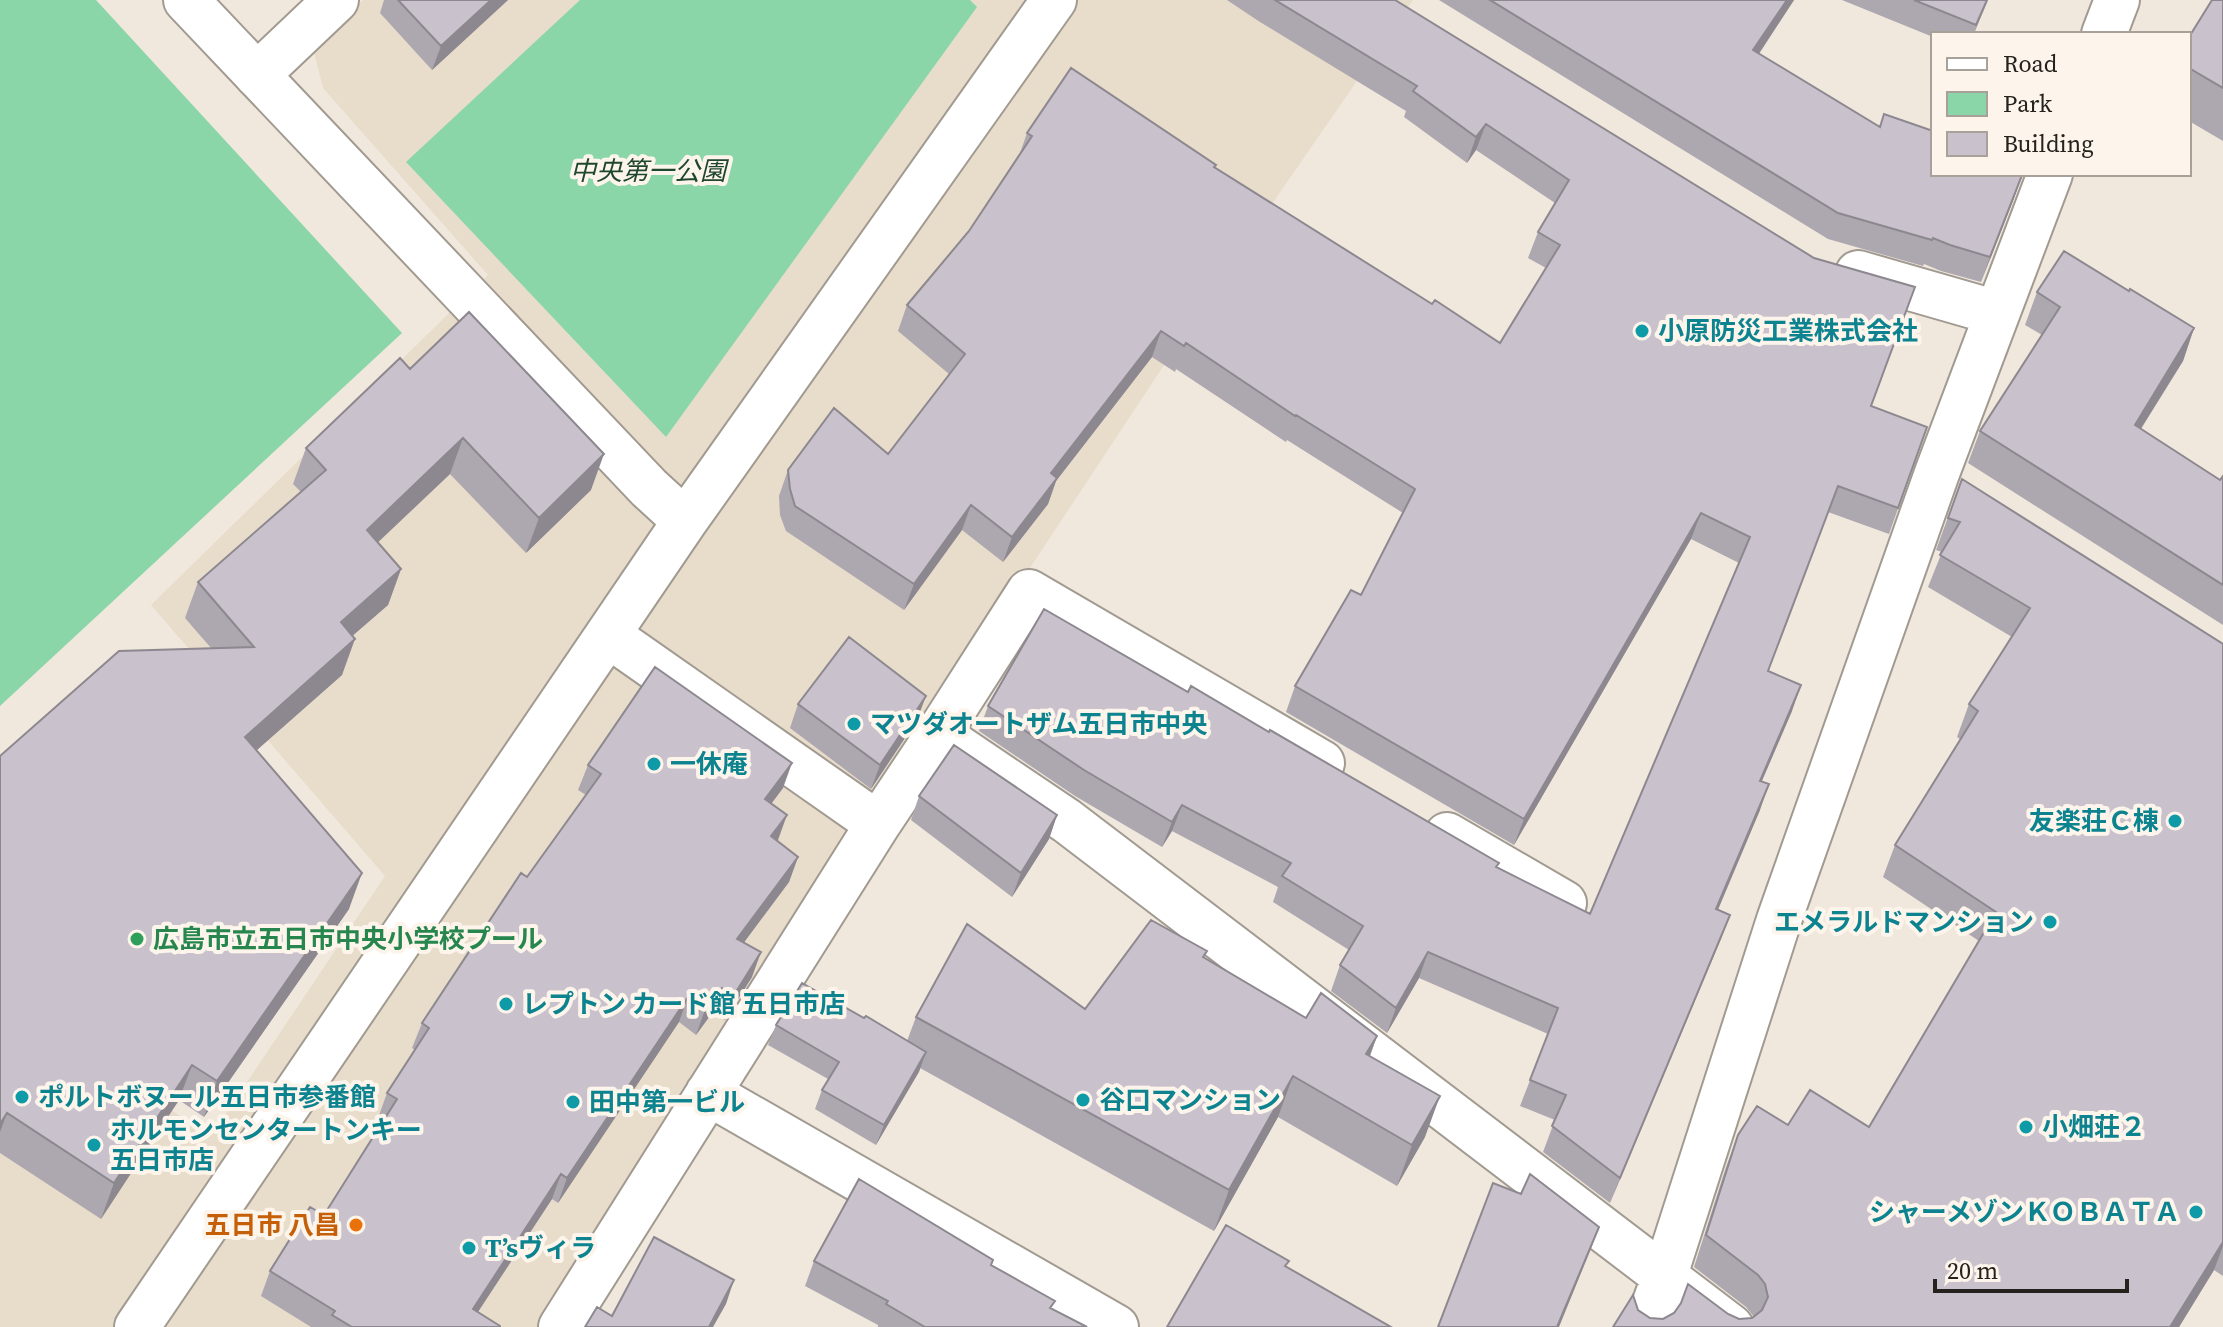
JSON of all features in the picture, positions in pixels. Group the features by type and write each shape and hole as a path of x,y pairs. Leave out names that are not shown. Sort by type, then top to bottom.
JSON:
{"street":[{"path":"186,0 638,476 685,521"},
{"path":"257,75 336,0"},
{"path":"137,1327 685,521 1054,0"},
{"path":"2105,32 2117,0"},
{"path":"1646,1327 1779,920 1937,473 2049,176"},
{"path":"1818,262 1997,313"},
{"path":"1937,473 1976,498"},
{"path":"561,1327 878,824 1029,592 1358,784"},
{"path":"608,635 878,824"},
{"path":"938,734 1067,821 1731,1327"},
{"path":"1413,816 1564,903"},
{"path":"708,1093 1116,1327"}],"shaded area":[{"path":"363,0 1413,0 1240,250 1020,583 539,1327 0,1327 0,999 211,1136 385,876 151,605 488,275 323,88 313,48"}],"green space":[{"path":"0,0 96,0 402,333 0,706"},
{"name":"中央第一公園","path":"580,0 970,0 977,7 666,437 406,162"}],"building":[{"path":"398,0 491,0 441,46"},
{"path":"1275,0 1395,0 1814,258 1915,287 1871,406 1927,427 1898,508 1838,486 1768,671 1801,685 1760,781 1769,784 1716,909 1730,915 1620,1178 1552,1126 1566,1095 1530,1080 1558,1008 1428,952 1396,1008 1340,965 1363,926 1282,876 1291,863 1182,805 1172,822 1084,770 988,706 1044,609 1188,692 1191,686 1270,730 1499,863 1496,867 1590,914 1750,537 1701,513 1524,819 1295,686 1351,590 1361,595 1415,489 1295,416 1186,343 1184,346 1161,331 1051,473 1057,478 1012,537 971,505 914,584 795,506 790,489 788,470 834,408 888,454 965,354 907,305 969,231 1032,136 1027,133 1071,68 1216,165 1214,167 1432,304 1435,300 1500,343 1560,245 1538,232 1569,180 1486,124 1476,137 1413,91 1417,86"},
{"path":"1490,0 1787,0 1753,50 1880,127 1884,114 1931,130 1931,176 2022,176 1990,257 1933,238 1838,213"},
{"path":"1914,0 1987,0 1976,25"},
{"path":"2212,0 2223,0 2223,88 2191,69 2191,34"},
{"path":"2064,251 2194,328 2135,425 2220,480 2223,476 2223,585 1980,431 2060,307 2037,292"},
{"path":"469,312 604,454 539,518 463,438 367,530 401,569 341,622 355,639 245,737 362,873 217,1081 192,1065 114,1183 7,1113 0,1124 0,756 119,651 254,647 198,582 326,470 306,448 400,358 410,369"},
{"path":"1962,479 2223,644 2223,1242 2170,1327 1613,1327 1633,1295 1638,1310 1650,1318 1663,1319 1674,1313 1688,1284 1739,1319 1752,1318 1762,1310 1768,1297 1765,1284 1758,1275 1706,1235 1738,1135 1757,1106 1788,1125 1810,1090 1869,1127 1996,912 1895,845 1978,711 1969,704 2030,608 1940,555 1960,522 1948,518"},
{"name":"マツダオートザム五日市中央","path":"849,637 926,696 880,765 798,704"},
{"path":"655,667 792,763 765,799 787,815 771,836 798,857 737,939 761,952 734,995 722,988 705,1010 688,997 567,1178 561,1174 473,1309 500,1327 352,1327 332,1315 335,1311 270,1271 310,1207 324,1215 397,1099 387,1093 429,1028 422,1023 521,873 527,877 601,774 588,765"},
{"path":"954,745 1057,815 1021,873 919,796"},
{"path":"1151,920 1207,951 1203,957 1306,1018 1321,993 1377,1036 1366,1054 1440,1096 1412,1145 1293,1076 1229,1190 916,1017 967,924 1085,1009"},
{"path":"802,983 926,1052 884,1125 822,1090 839,1062 776,1025"},
{"path":"1530,1174 1599,1227 1557,1327 1438,1327 1493,1183 1521,1194"},
{"path":"859,1179 993,1260 991,1265 1055,1301 1050,1308 1087,1327 925,1327 886,1304 888,1301 814,1261"},
{"path":"1226,1225 1289,1261 1285,1266 1391,1327 1167,1327"},
{"path":"654,1237 734,1280 709,1327 585,1327 597,1307 612,1316"}],"place":[{"name":"小原防災工業株式会社","path":"1642,331"},
{"name":"マツダオートザム五日市中央","path":"854,724"},
{"name":"一休庵","path":"654,764"},
{"name":"友楽荘Ｃ棟","path":"2175,821"},
{"name":"エメラルドマンション","path":"2050,922"},
{"name":"広島市立五日市中央小学校プール","path":"137,939"},
{"name":"レプトン カード館 五日市店","path":"506,1004"},
{"name":"ポルトボヌール五日市参番館","path":"22,1097"},
{"name":"谷口マンション","path":"1083,1100"},
{"name":"田中第一ビル","path":"573,1102"},
{"name":"小畑荘２","path":"2026,1127"},
{"name":"ホルモンセンタートンキー 五日市店","path":"94,1145"},
{"name":"シャーメゾンＫＯＢＡＴＡ","path":"2196,1212"},
{"name":"五日市 八昌","path":"356,1225"},
{"name":"T’sヴィラ","path":"469,1248"}]}
